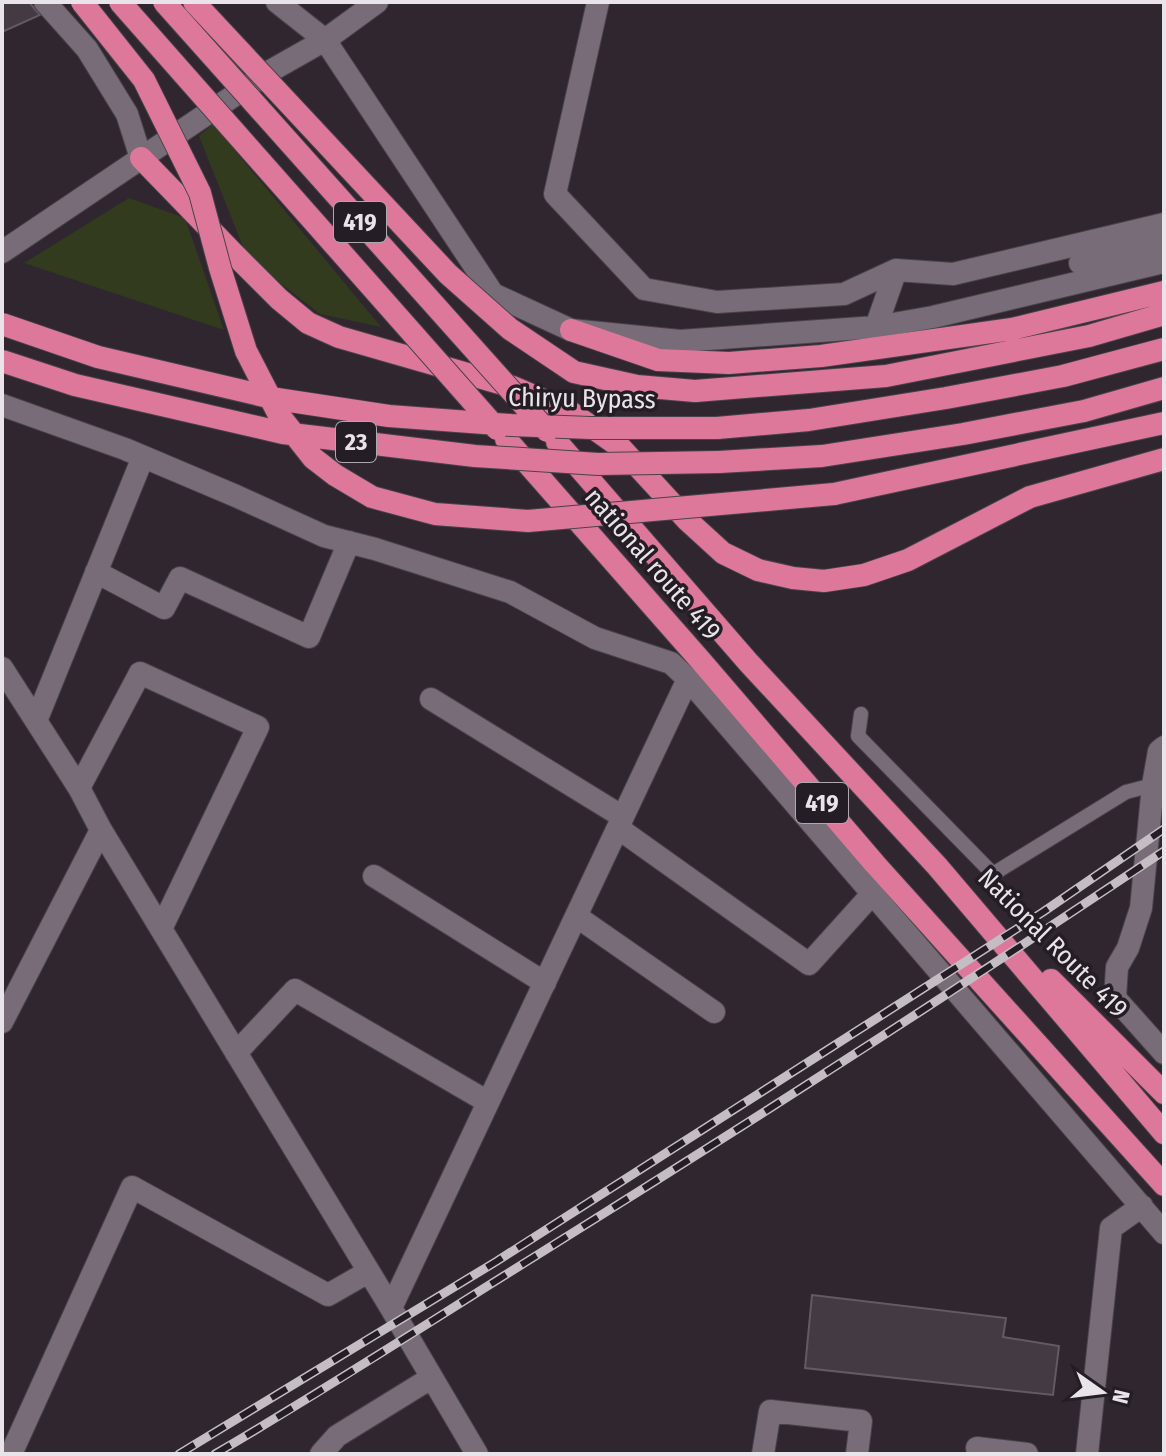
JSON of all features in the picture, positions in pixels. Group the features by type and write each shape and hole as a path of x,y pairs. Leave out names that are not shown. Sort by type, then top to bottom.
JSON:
{"highway":[{"path":"82,2 144,80 200,193 246,351 279,415 313,458 372,497 435,514 528,521 834,494 1164,423"},
{"name":"national route 419","path":"120,2 701,661 875,864 1164,1185"},
{"name":"national route 419","path":"164,2 557,442 748,662 937,866 1164,1133"},
{"path":"194,2 448,274 510,329 574,372 637,386 695,391 886,376 1089,336 1164,314"},
{"path":"141,158 241,262 308,323 339,337 513,387 569,411 620,447 688,521 723,553 758,570 824,581 864,575 908,560 1030,497 1164,459"},
{"path":"571,330 658,360 729,363 821,356 1012,329 1164,292"},
{"name":"Chiryu Bypass","path":"2,324 98,357 277,399 389,416 591,428 717,428 809,420 1063,376 1164,349"},
{"name":"23","path":"2,361 75,385 283,433 475,456 598,464 822,456 1084,411 1164,388"},
{"name":"National Route 419","path":"937,866 1164,1093"}],"street":[{"path":"45,2 87,49 127,114 141,158"},
{"path":"277,2 325,40 493,294 571,330 680,341 876,327 933,317 1164,262"},
{"path":"2,252 272,70 325,40 377,2"},
{"path":"598,2 555,194 644,289 717,302 844,294 896,270 953,274 1164,224"},
{"path":"1080,263 1164,243"},
{"path":"876,327 896,270"},
{"path":"2,405 143,457 324,536 510,592 595,638 671,663 1164,1233"},
{"path":"36,721 143,457"},
{"path":"96,572 164,608 180,578 309,637 349,542"},
{"path":"2,668 79,788 101,830 477,1454"},
{"path":"79,788 140,673 258,727 161,929"},
{"path":"391,1308 688,679"},
{"path":"431,699 621,822 809,964 873,893"},
{"path":"1164,747 1159,751 1153,785 1141,908 1128,948 1117,967 1115,998 1164,1053"},
{"path":"2,1022 101,830"},
{"path":"374,876 545,983"},
{"path":"576,916 714,1012"},
{"path":"236,1053 295,990 488,1102"},
{"path":"11,1454 132,1187 328,1295 368,1272"},
{"path":"1087,1454 1111,1228 1142,1206"},
{"path":"321,1454 337,1436 431,1378"},
{"path":"763,1454 770,1411 861,1421 857,1454"},
{"path":"977,1448 1027,1454"}],"lane":[{"path":"861,714 858,736 993,874 1126,792 1153,785"}],"green space":[{"path":"213,124 381,327 320,314 247,257 199,136"},
{"path":"129,198 185,218 224,330 24,263"}],"building":[{"path":"2,2 29,2 40,15 2,32"},
{"path":"812,1295 1006,1318 1003,1337 1059,1346 1053,1395 805,1368"}],"railway":[{"path":"179,1454 497,1261 1043,912 1164,829"},
{"path":"215,1454 693,1157 1164,851"}]}
